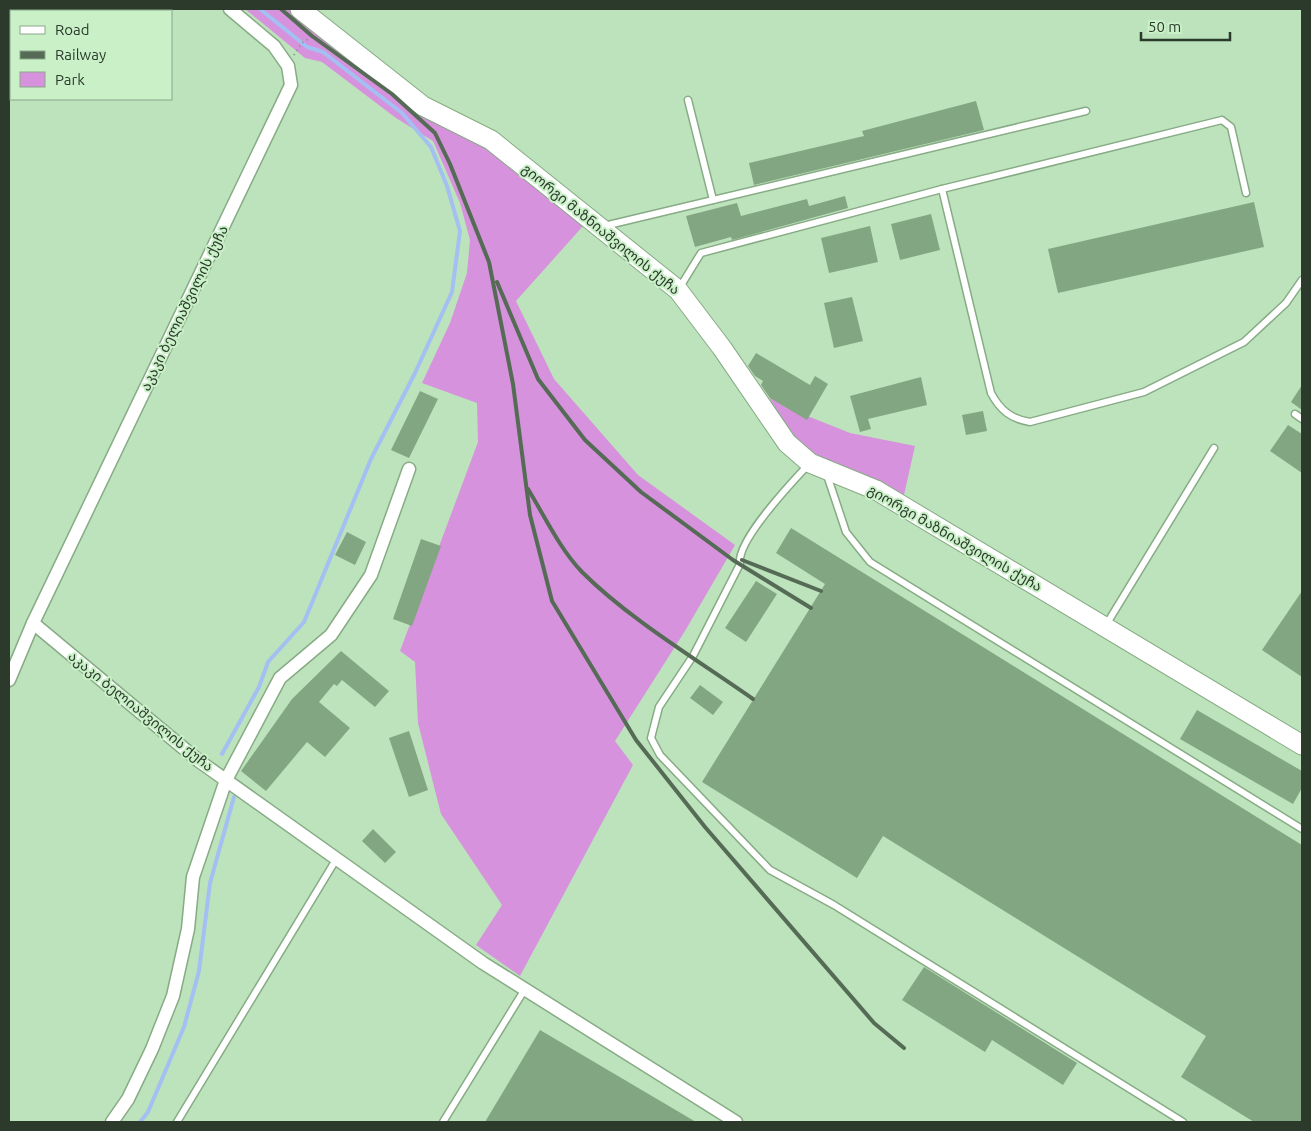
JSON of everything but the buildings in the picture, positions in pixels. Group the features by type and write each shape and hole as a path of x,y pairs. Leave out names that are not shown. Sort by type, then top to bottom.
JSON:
{"street":[{"path":"230,9 274,46 288,66"},
{"name":"გიორგი მაზნიაშვილის ქუჩა","path":"300,9 423,106 492,140 678,290 722,348 787,443 818,466 876,490 1302,745"},
{"name":"აკაკი ბელიაშვილის ქუჩა","path":"9,680 33,623 291,85 288,66"},
{"name":"აკაკი ბელიაშვილის ქუჩა","path":"112,1122 128,1099 152,1050 173,996 188,929 194,877 226,780 280,678 331,635 371,574 409,469"},
{"name":"აკაკი ბელიაშვილის ქუჩა","path":"33,623 199,760 226,780"},
{"path":"226,780 484,962 736,1122"}],"lane":[{"path":"688,100 713,200"},
{"path":"600,227 1086,111"},
{"path":"678,290 701,253 942,189 1222,120 1231,127 1246,192"},
{"path":"942,189 991,393 998,406 1016,419 1030,422 1144,392 1172,380 1244,342 1286,303 1302,280"},
{"path":"1295,414 1302,419"},
{"path":"1105,626 1214,448"},
{"path":"1183,1122 834,905 770,870 660,755 651,738 659,708 693,656 740,564 739,558 746,544 772,504 818,466 846,532 870,562 1302,829"},
{"path":"177,1122 337,858"},
{"path":"444,1122 525,989"}],"path":[{"path":"288,66 302,43 323,28"}],"green space":[{"path":"245,9 295,9 487,146 583,226 516,301 554,379 638,475 735,545 685,631 615,741 633,765 520,976 476,945 502,905 441,814 418,723 415,662 400,651 478,442 477,403 422,383 450,323 467,273 470,240 460,203 433,141 396,118 322,62 305,58"},
{"path":"762,382 785,407 850,433 915,446 904,495 806,450 788,435"}],"waterway":[{"path":"222,754 259,687 268,662 304,622 371,459 415,373 452,292 460,231 447,186 431,147 402,113 323,52 307,47 260,9"},
{"path":"140,1122 148,1112 184,1027 199,971 210,883 234,797"}],"railway":[{"path":"281,9 312,36 392,94 435,133 450,164 489,262 513,384 530,515 552,601 636,740 705,827 874,1023 904,1048"},
{"path":"497,282 538,379 585,440 641,492 733,560 811,608"},
{"path":"528,489 553,532 582,572 643,623 753,699"},
{"path":"742,560 821,591"}]}
